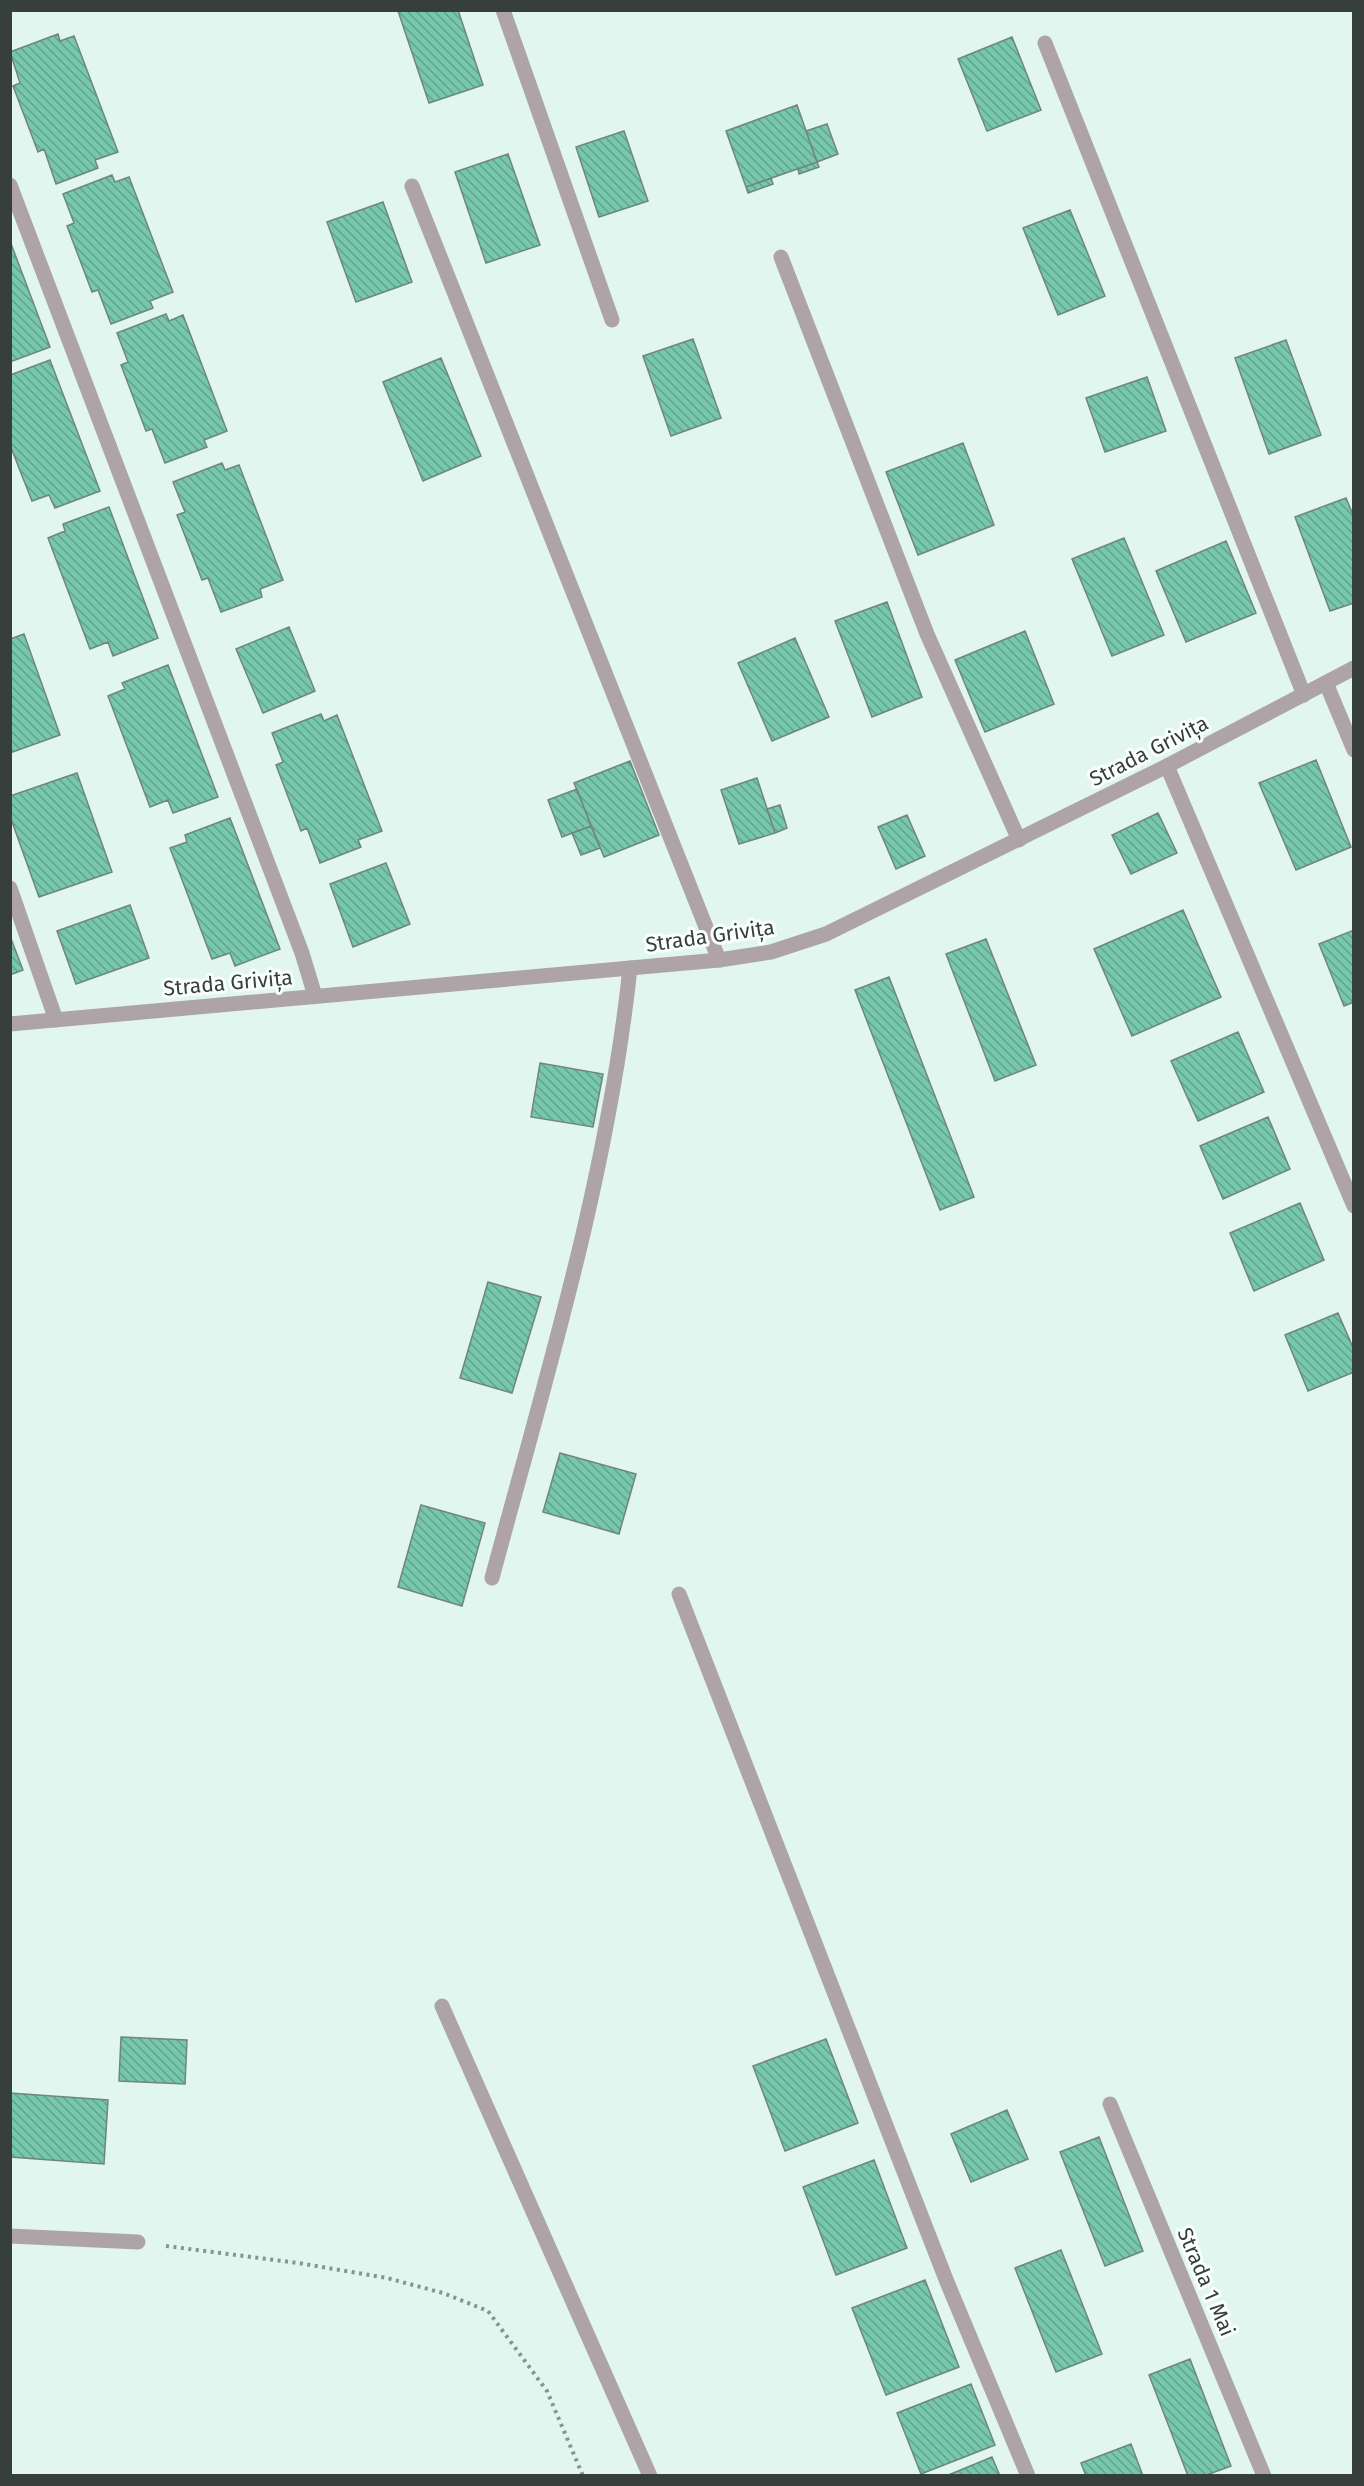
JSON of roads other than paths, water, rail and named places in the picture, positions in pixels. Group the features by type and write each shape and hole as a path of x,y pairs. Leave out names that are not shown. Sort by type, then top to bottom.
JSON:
{"street":[{"path":"503,10 612,320"},
{"path":"1045,43 1304,694"},
{"path":"10,185 302,953 315,996"},
{"path":"412,186 719,960"},
{"path":"781,257 927,634 1019,840"},
{"name":"Strada Grivița","path":"10,1024 719,960 771,952 825,934 1019,840 1167,766 1353,668"},
{"path":"1326,683 1353,750"},
{"path":"1167,766 1353,1206"},
{"path":"10,888 56,1020"},
{"path":"492,1578 593,1198 622,1040 630,968"},
{"path":"679,1594 947,2282 1028,2475"},
{"path":"442,2006 650,2475"},
{"name":"Strada 1 Mai","path":"1110,2104 1264,2475"},
{"path":"10,2236 138,2242"}]}
